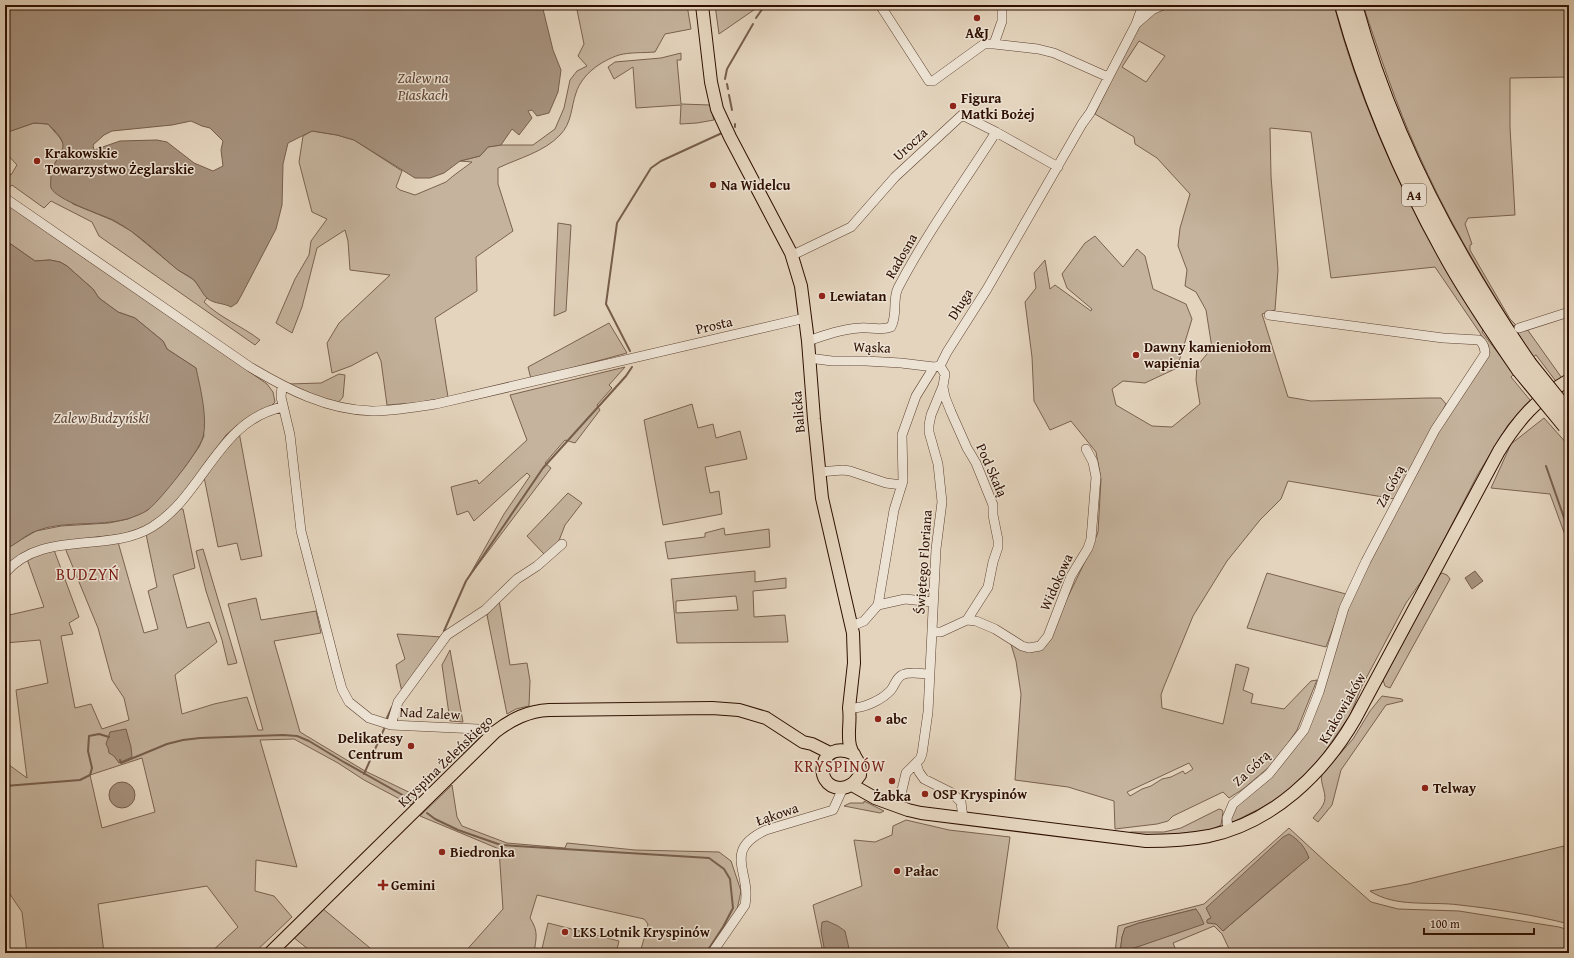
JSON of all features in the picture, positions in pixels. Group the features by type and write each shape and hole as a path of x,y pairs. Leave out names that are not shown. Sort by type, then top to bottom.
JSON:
{"highway":[{"name":"A4","path":"1342,5 1374,102 1401,168 1437,240 1464,286 1524,366 1567,429"},
{"name":"A4","path":"1355,5 1387,100 1422,183 1448,234 1524,366 1569,413"}],"main road":[{"name":"Balicka","path":"702,5 711,82 717,109 791,253 801,286 808,341 819,472 827,522 852,626 854,649 849,708 850,745 854,754"},
{"name":"Krakowiaków","path":"847,786 898,807 921,813 1146,841 1193,839 1228,830 1270,810 1309,780 1340,743 1355,719 1499,451 1516,425 1529,410 1545,395 1569,380"},
{"name":"Kryspina Żeleńskiego","path":"270,953 495,732 518,717 540,710 719,708 739,710 766,718 803,742 812,744 830,756"},
{"name":"Balicka","path":"830,756 849,708"},
{"path":"843,750 854,754 859,764 860,775 847,786 838,788 830,784 823,775 830,756 843,750"},
{"name":"Krakowiaków","path":"860,775 886,802"}],"street":[{"path":"880,5 929,81 933,81 984,44 1038,49 1054,53 1108,77"},
{"path":"994,44 1002,21 1002,5"},
{"name":"Długa","path":"878,605 894,510 902,485 904,463 902,435 916,396 947,352 987,289 1090,113 1136,24 1143,5"},
{"path":"1136,24 1150,8 1163,5"},
{"name":"Urocza","path":"791,253 797,253 851,227 895,177 962,115 996,132 1058,167"},
{"name":"Radosna","path":"808,341 835,332 861,328 884,330 891,327 895,320 897,291 905,276 943,212 963,185 996,132"},
{"name":"Prosta","path":"5,198 250,366 282,386 317,401 344,408 371,411 402,409 436,404 805,318"},
{"path":"1519,328 1569,312"},
{"name":"Za Górą","path":"1228,830 1226,818 1232,804 1269,774 1304,730 1319,692 1344,608 1366,561 1435,430 1485,354 1483,342 1479,340 1443,338 1269,315"},
{"name":"Wąska","path":"809,358 832,361 894,362 937,366"},
{"name":"Świętego Floriana","path":"898,807 906,773 916,763 922,754 928,712 936,549 942,502 938,464 929,432 931,415 943,386 945,374 937,366"},
{"name":"Nad Zalew","path":"282,386 282,407 290,435 301,531 342,689 349,702 358,711 369,718 390,724 478,729 495,732"},
{"name":"Pod Skałą","path":"943,386 945,397 951,412 967,448 976,463 993,505 993,515 998,540 990,582 967,620"},
{"path":"5,573 22,558 49,548 128,537 150,528 168,515 184,500 204,471 242,425 262,413 282,407"},
{"name":"Widokowa","path":"967,620 976,621 993,628 1022,646 1029,648 1040,646 1048,636 1071,576 1092,539 1096,477 1093,462 1086,449"},
{"path":"819,472 843,470 850,471 886,483 902,485"},
{"path":"390,724 398,702 447,635 485,610 517,579 536,566 562,544"},
{"path":"852,626 864,621 878,605 905,599 933,602"},
{"path":"933,632 941,632 967,620"},
{"path":"849,708 855,708 883,696 891,689 898,678 904,674 930,674"},
{"path":"916,763 919,772 924,779 952,793 961,802 963,818"},
{"path":"830,784 836,801"},
{"name":"Łąkowa","path":"712,953 745,905 746,888 740,861 741,853 748,842 766,830 833,810 836,801 847,786"}],"shaded area":[{"path":"576,5 687,5 691,29 665,34 655,52 619,55 593,69 587,74 579,86 574,98 569,120 560,135 547,146 498,168 498,184 513,231 476,257 477,291 435,318 448,397 426,402 387,405 381,361 377,352 351,366 332,373 327,343 339,323 390,275 350,270 348,241 345,230 317,248 302,307 292,333 276,323 295,279 309,255 311,241 327,219 312,212 299,162 303,136 312,131 337,135 354,140 402,171 396,187 400,190 415,195 446,182 472,162 460,161 480,156 488,147 501,145 533,145 555,129 564,108 570,80 577,71 587,66 578,56 584,44"},
{"path":"715,5 761,5 719,34"},
{"path":"1169,5 1334,5 1351,61 1371,117 1407,198 1436,250 1484,327 1482,332 1514,374 1511,377 1530,400 1508,425 1478,474 1425,576 1406,603 1362,686 1350,715 1322,756 1299,781 1273,802 1233,822 1229,820 1233,807 1308,728 1349,605 1367,562 1440,429 1473,375 1490,353 1480,333 1435,267 1331,278 1311,132 1270,128 1271,176 1278,270 1275,310 1262,314 1288,397 1311,401 1441,398 1446,404 1395,499 1288,481 1281,499 1260,520 1227,561 1193,616 1163,689 1161,695 1162,708 1223,724 1236,664 1249,668 1243,690 1253,694 1251,703 1284,709 1311,681 1317,680 1297,730 1282,752 1269,767 1243,789 1229,798 1223,792 1173,816 1168,821 1157,824 1115,829 1114,801 1068,787 1015,780 1021,694 1016,661 1010,641 1032,652 1062,609 1098,532 1101,479 1096,452 1071,421 1050,430 1034,401 1032,357 1025,302 1036,288 1034,273 1045,260 1050,289 1055,285 1091,311 1092,309 1067,288 1062,274 1085,243 1095,236 1123,267 1137,249 1145,256 1153,289 1186,304 1192,319 1177,368 1145,383 1123,381 1112,389 1116,405 1152,426 1172,427 1200,404 1196,380 1197,366 1212,348 1206,310 1196,292 1185,286 1187,270 1178,246 1180,228 1190,194 1157,158 1135,144 1134,137 1095,114 1135,31 1154,12","holes":["1139,41 1165,56 1146,82 1122,67","1189,763 1193,769 1185,774 1183,771 1171,777 1162,779 1130,796 1127,792"]},
{"path":"1363,5 1569,5 1569,77 1510,78 1510,127 1515,215 1468,218 1465,224 1472,244 1470,245 1470,250 1510,319 1516,325 1513,326 1475,263 1428,176 1395,98"},
{"path":"681,53 681,60 677,60 681,104 710,105 714,120 680,124 681,105 636,108 633,67 614,79 608,67 615,62 661,58"},
{"path":"34,123 48,124 64,145 63,150 54,165 51,177 73,204 112,220 131,231 178,270 194,280 207,298 204,302 210,308 260,340 255,345 99,236 92,222 51,201 44,208 12,185 10,187 5,184 9,177 5,175 5,172 11,175 17,165 5,152 5,133"},
{"path":"5,203 267,384 273,392 275,402 270,407 244,420 226,435 180,499 150,526 124,534 74,540 5,568 5,549 36,531 61,526 109,523 128,519 148,510 184,468 199,447 204,436 196,368 167,349 163,341 135,318 118,312 99,298 93,289 67,266 60,262 50,260 35,261 5,240"},
{"path":"558,223 571,225 566,311 554,316"},
{"path":"609,323 627,353 531,379 528,367"},
{"path":"1527,329 1564,381 1558,384 1536,355 1533,357 1517,332"},
{"path":"625,367 609,385 612,388 597,405 600,410 575,443 565,440 545,463 551,468 468,578 504,514 530,476 527,473 474,521 468,511 457,515 451,487 477,480 479,484 527,440 510,395"},
{"path":"339,374 345,375 343,397 338,403 318,398 288,384 321,383"},
{"path":"692,404 698,428 713,424 716,438 740,431 747,459 705,467 710,493 719,491 722,514 663,525 644,420"},
{"path":"1544,418 1569,446 1569,546 1550,494 1491,488 1511,444"},
{"path":"239,432 262,556 241,560 237,543 218,547 204,477"},
{"path":"568,493 582,503 565,525 558,543 544,554 527,536"},
{"path":"179,509 183,509 195,568 173,575 187,628 209,622 217,642 175,675 182,714 214,704 247,697 258,730 263,730 228,604 256,598 261,620 316,611 321,633 274,641 300,732 365,771 419,797 411,805 364,780 338,763 294,739 260,740 297,867 256,860 255,891 274,896 292,917 254,953 210,953 238,927 207,886 98,904 104,953 27,953 22,912 5,887 5,762 27,778 16,690 48,683 40,640 5,643 5,616 44,607 27,559 54,550 79,617 69,623 73,634 61,636 75,708 91,704 102,729 129,720 124,698 112,680 98,628 65,548 118,542 144,633 158,629 148,591 157,587 146,534","holes":["142,758 155,812 102,828 90,775"]},
{"path":"724,528 725,535 769,529 770,547 668,559 665,542 705,537 705,533"},
{"path":"203,549 237,663 228,665 196,551"},
{"path":"755,571 755,582 786,578 786,588 753,591 754,617 785,615 788,642 677,643 671,579","holes":["736,596 738,610 676,613 676,601"]},
{"path":"1267,573 1346,594 1326,647 1247,628"},
{"path":"1442,573 1447,575 1450,579 1390,688 1385,686 1383,680 1438,576"},
{"path":"499,600 510,665 527,663 530,681 529,706 516,709 507,714 487,615"},
{"path":"397,634 442,637 402,692 396,665 405,659"},
{"path":"450,650 463,722 450,721 442,665"},
{"path":"1382,696 1402,699 1403,701 1386,705 1341,770 1332,805 1318,822 1313,818 1325,801 1325,793 1321,778 1322,774 1353,739 1370,711"},
{"path":"467,733 476,734 479,738 465,754 463,752 466,746 465,736"},
{"path":"452,785 457,817 462,826 507,843 565,848 567,843 635,850 719,852 731,861 741,891 737,910 709,953 640,953 648,924 644,919 537,895 530,918 536,931 534,953 464,953 503,909 499,849 420,816"},
{"path":"864,801 884,811 880,813 844,806 850,803 864,803"},
{"path":"1219,809 1223,812 1221,825 1209,831 1156,837 1128,833 1164,832 1181,828"},
{"path":"906,820 949,830 1010,837 997,928 1012,953 823,953 813,905 862,886 854,840 875,842 892,835 893,826"},
{"path":"1289,828 1371,902 1398,909 1459,911 1559,927 1569,930 1569,953 1231,953 1222,934 1214,926 1173,943 1177,953 1121,953 1151,941 1178,933 1196,909 1139,923 1125,928 1120,953 1115,953 1118,926 1204,904","holes":["1299,866 1223,931 1216,924 1207,920"]},
{"path":"1564,846 1565,870 1569,870 1569,924 1487,908 1449,904 1402,902 1391,900 1370,891 1408,884"},
{"path":"322,908 376,953 313,953 293,937"},
{"name":"LKS Lotnik Kryspinów","path":"548,923 619,941 616,953 541,953"}],"water":[{"name":"Zalew na Piaskach","path":"5,5 542,5 553,50 561,70 558,92 549,113 537,116 532,110 528,111 532,118 519,135 512,129 501,145 488,147 480,156 460,161 444,173 430,178 415,178 354,140 337,135 312,131 288,143 283,164 282,205 276,229 237,303 231,307 208,299 194,280 178,270 139,237 122,225 70,202 55,193 51,188 51,176 53,167 63,145 57,133 48,124 34,123 5,133","holes":["191,121 210,128 223,141 221,150 223,166 213,171 194,163 167,142 157,140 120,141 94,150 93,145 104,135 112,131 172,125"]},
{"name":"Zalew Budzyński","path":"5,240 35,261 50,260 60,262 67,266 93,289 99,298 118,312 135,318 163,341 167,349 196,368 203,402 205,421 203,437 195,453 170,486 147,511 127,519 116,521 104,523 69,524 47,528 32,533 5,549"},
{"path":"1475,571 1483,581 1472,589 1465,578"},
{"path":"126,729 132,757 119,763 114,756 109,753 106,744 110,732"},
{"path":"122,782 131,786 135,795 131,804 122,808 113,804 109,795 113,786"},
{"path":"1289,834 1306,850 1309,858 1223,931 1216,924 1207,923 1207,920 1211,918 1206,908 1283,837"},
{"path":"1196,909 1204,924 1120,953 1125,928 1139,923"},
{"path":"827,921 845,931 850,953 825,953 821,931 822,922"}],"waterway":[{"path":"756,18 765,5"},
{"path":"725,79 727,69 753,24"},
{"path":"727,84 728,89"},
{"path":"729,95 732,110"},
{"path":"630,351 606,304 617,223 651,168 661,161 722,133"},
{"path":"444,631 466,581 543,468 626,376 632,367"},
{"path":"1546,466 1569,532"},
{"path":"386,720 392,707"},
{"path":"364,774 384,729"},
{"path":"5,786 80,780 90,775 92,768 88,751 89,736 99,734 109,737"},
{"path":"120,760 121,763 167,744 183,740 283,735 297,736 309,741 415,802"},
{"path":"427,813 435,819 458,830 501,845 709,858 724,869 730,879 733,908 723,927 706,953"},
{"path":"1352,949 1383,953"}],"place":[{"name":"A&J","path":"977,18"},
{"name":"Figura Matki Bożej","path":"953,106"},
{"name":"Krakowskie Towarzystwo Żeglarskie","path":"37,161"},
{"name":"Na Widelcu","path":"713,185"},
{"name":"Lewiatan","path":"822,296"},
{"name":"Dawny kamieniołom wapienia","path":"1136,355"},
{"name":"abc","path":"878,719"},
{"name":"Delikatesy Centrum","path":"411,746"},
{"name":"Żabka","path":"892,781"},
{"name":"Telway","path":"1425,788"},
{"name":"OSP Kryspinów","path":"925,794"},
{"name":"Biedronka","path":"442,852"},
{"name":"Pałac","path":"897,871"},
{"name":"Gemini","path":"383,885"},
{"name":"LKS Lotnik Kryspinów","path":"565,932"}],"district":[{"name":"BUDZYŃ","path":"88,574"},
{"name":"KRYSPINÓW","path":"840,766"}]}
